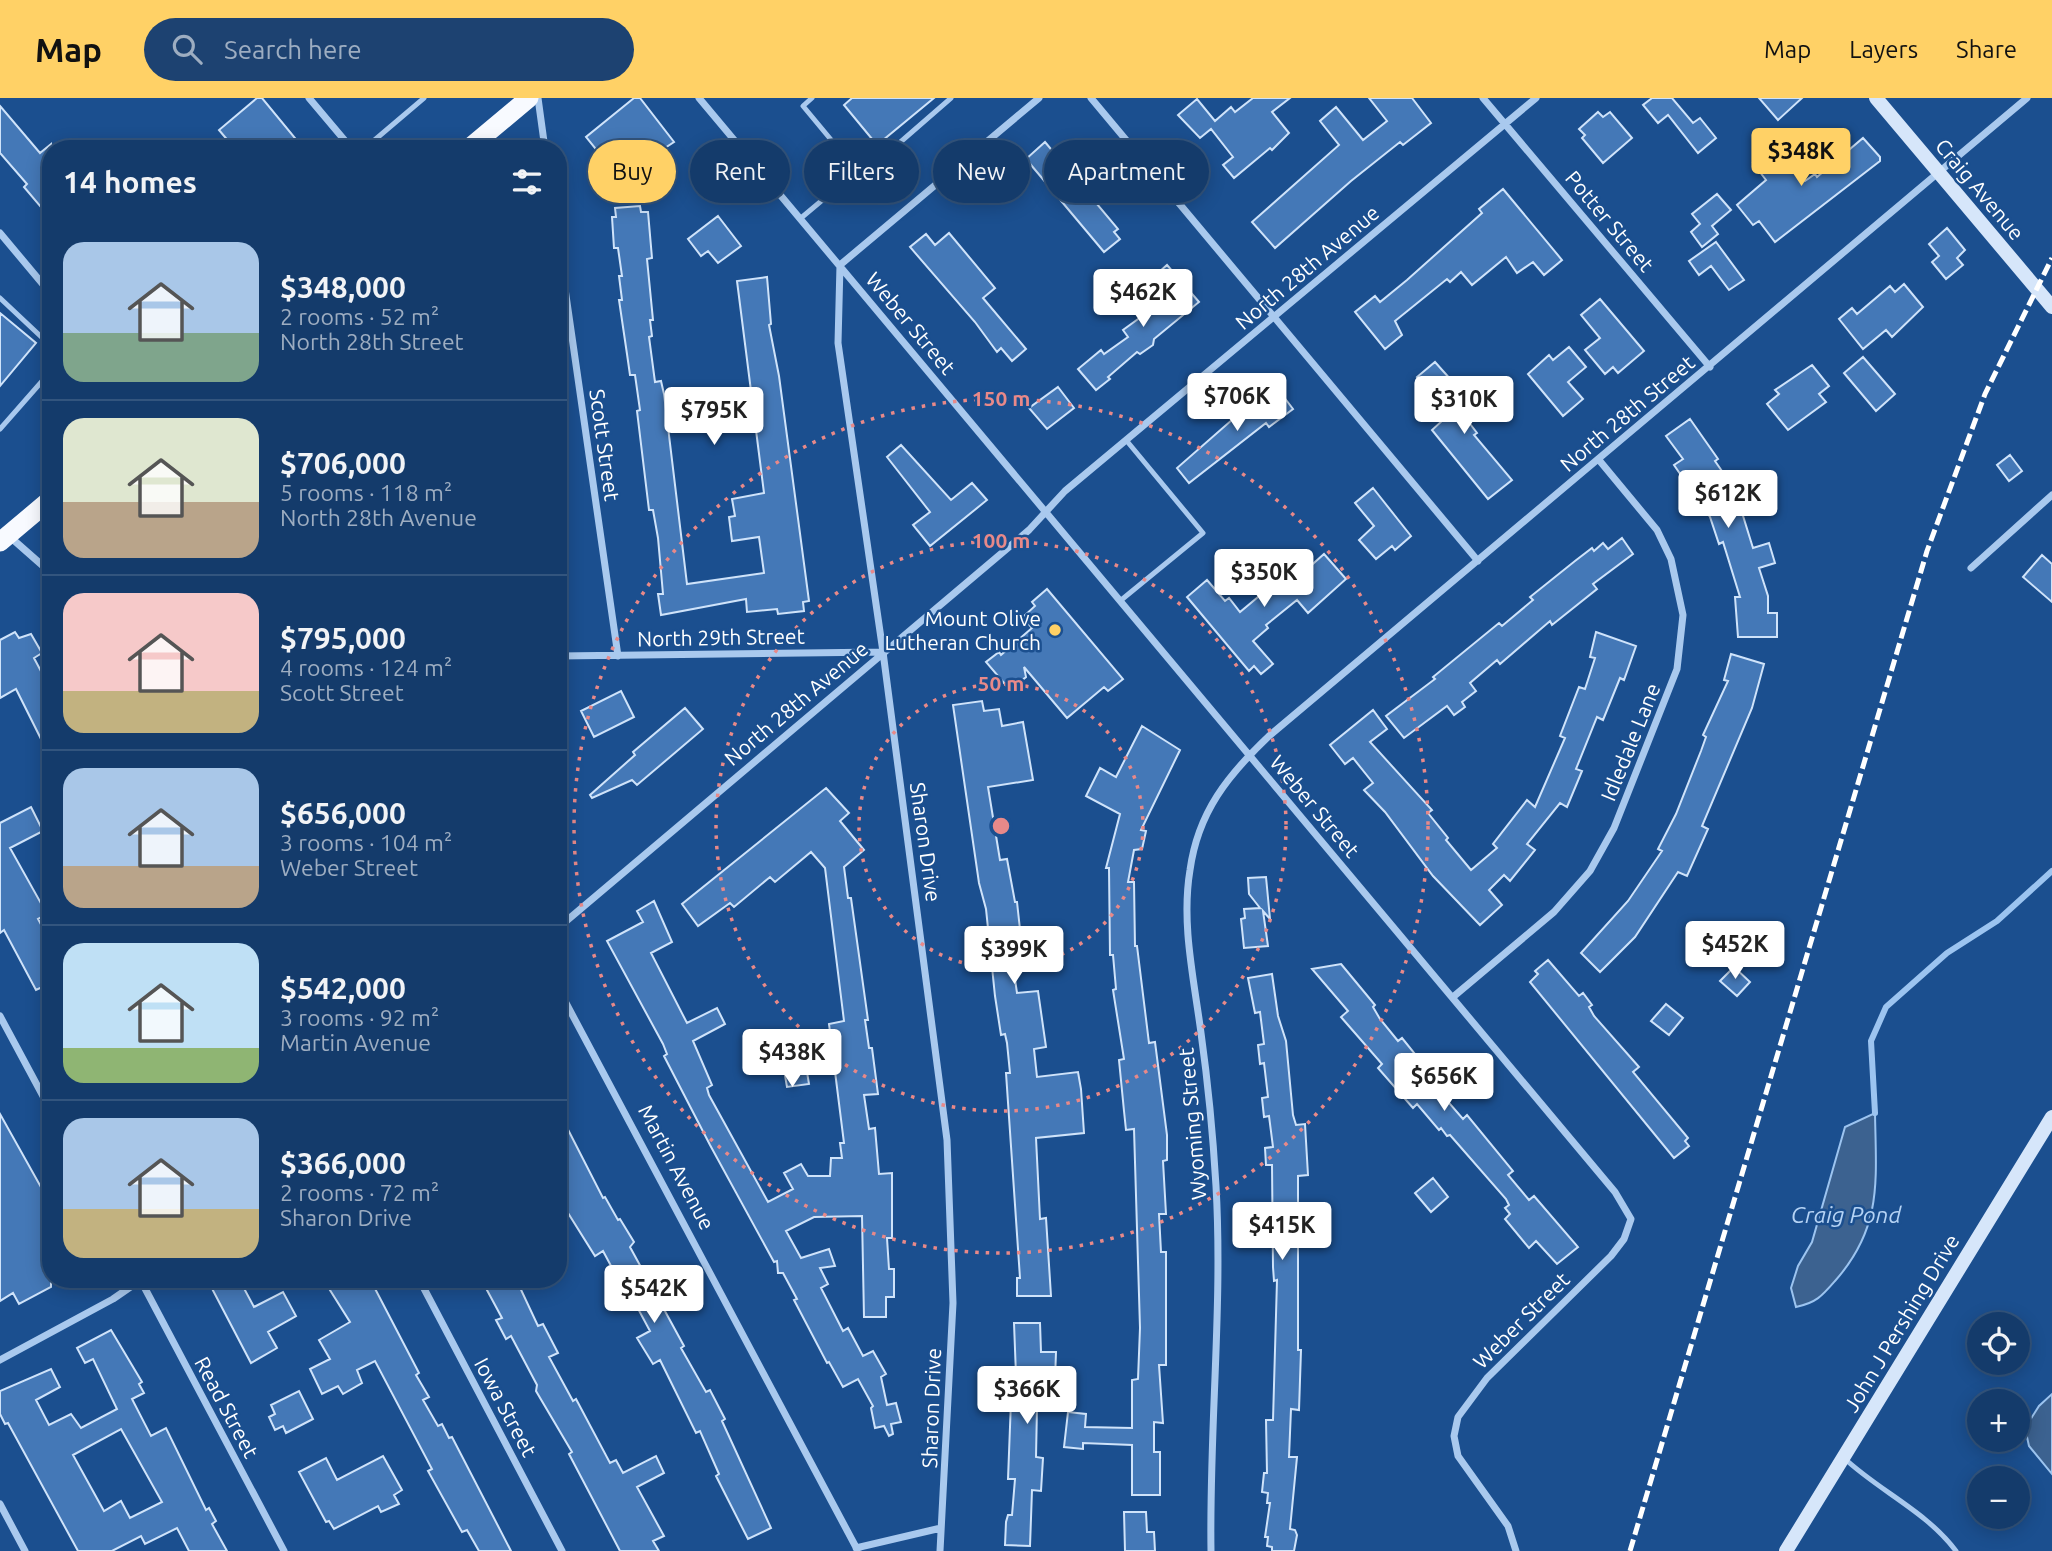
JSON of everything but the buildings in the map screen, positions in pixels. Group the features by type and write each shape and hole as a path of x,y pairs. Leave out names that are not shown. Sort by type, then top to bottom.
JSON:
{"highway":[{"path":"479,140 529,98"},
{"path":"3,535 42,506"}],"main road":[{"name":"Craig Avenue","path":"1876,98 2052,307"},
{"name":"John J Pershing Drive","path":"1786,1551 2052,1117"}],"street":[{"path":"309,98 344,140"},
{"path":"538,98 544,140"},
{"name":"Weber Street","path":"699,98 1453,997 1615,1192 1631,1219 1624,1239 1611,1256 1487,1378 1458,1417 1454,1436 1458,1456 1508,1526 1516,1551"},
{"path":"840,265 1039,98"},
{"path":"1091,98 1478,561"},
{"name":"Potter Street","path":"1483,98 1710,367"},
{"name":"North 28th Avenue","path":"567,920 1029,530 1065,491 1536,98"},
{"name":"North 28th Street","path":"1249,755 2027,98"},
{"path":"0,233 42,283"},
{"name":"Sharon Drive","path":"840,265 838,342 940,1079 951,1195 953,1303 946,1487 940,1551"},
{"name":"Scott Street","path":"567,302 618,656"},
{"name":"Idledale Lane","path":"1453,997 1554,912 1590,871 1614,828 1677,669 1683,615 1679,585 1671,559 1657,530 1599,460"},
{"path":"1972,568 2052,495"},
{"path":"3,535 42,566"},
{"name":"North 29th Street","path":"567,656 883,652"},
{"name":"Wyoming Street","path":"1211,1551 1217,1345 1216,1189 1207,1078 1189,940 1188,888 1202,823 1231,773 1249,755"},
{"name":"Martin Avenue","path":"567,1005 857,1550"},
{"path":"0,1016 42,1094"},
{"path":"0,1360 127,1288"},
{"name":"Read Street","path":"145,1288 284,1551"},
{"name":"Iowa Street","path":"424,1288 562,1551"},
{"path":"0,1504 24,1551"},
{"path":"857,1550 941,1528"}],"lane":[{"path":"374,140 424,98"},
{"path":"812,98 803,106 832,140"},
{"path":"903,140 951,98"},
{"path":"801,218 819,203"},
{"path":"0,298 42,338"},
{"path":"0,429 42,381"},
{"path":"1120,601 1203,533 1126,440"},
{"path":"1844,1458 1866,1478 1917,1512 1956,1551"}],"water":[{"name":"Craig Pond","path":"1875,1113 1873,1202 1862,1241 1851,1261 1826,1291 1814,1301 1796,1307 1791,1288 1798,1266 1812,1242 1845,1127"},
{"path":"2052,1394 2052,1474 2030,1447 2030,1420 2039,1406"}],"waterway":[{"path":"1875,1113 1871,1041 1886,1007 1947,953 1997,921 2052,871"}],"railway":[{"path":"1630,1551 1927,551 1985,394 2052,258"}],"place":[{"name":"Mount Olive Lutheran Church","path":"1055,630"}]}
